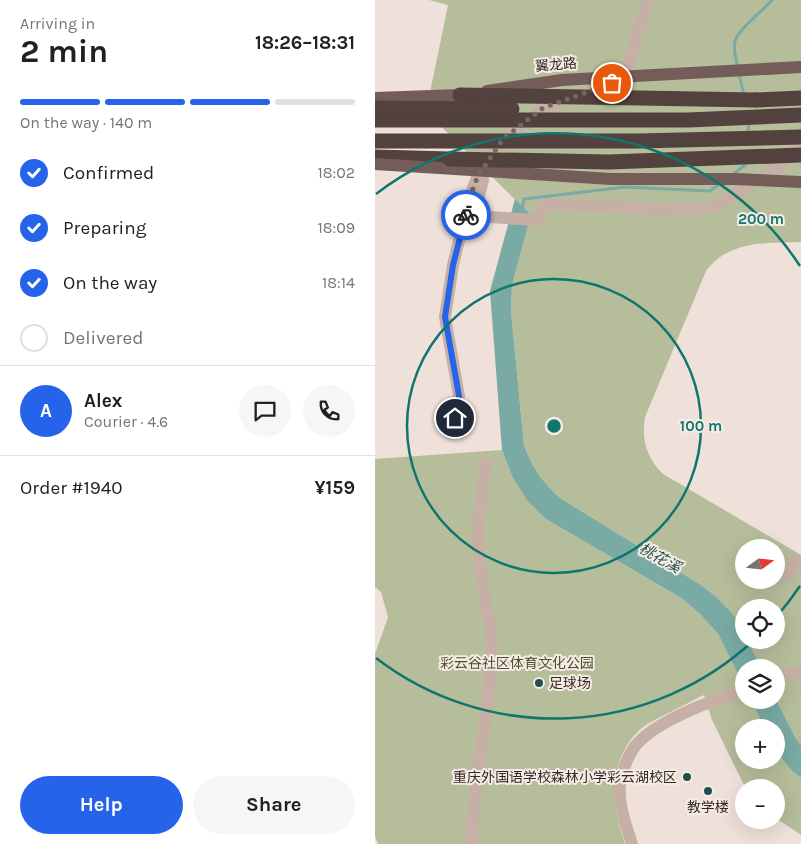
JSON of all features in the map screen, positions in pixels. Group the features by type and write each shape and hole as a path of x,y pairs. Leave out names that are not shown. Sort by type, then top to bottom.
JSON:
{"highway":[{"path":"460,95 757,100 801,98"},
{"path":"375,108 685,111 756,116"},
{"path":"375,120 688,120 801,115"},
{"path":"375,140 639,142 801,138"},
{"path":"450,159 639,142"},
{"path":"375,157 609,162 801,155"}],"main road":[{"name":"翼龙路","path":"375,98 460,95 562,80 801,67"},
{"path":"375,164 611,179 735,179 801,182"}],"street":[{"path":"455,418 459,396 445,317 453,265 470,196 478,176 503,139 543,108 612,83 627,68 649,0"},
{"path":"485,165 474,216 536,220 546,204 659,209 711,208 780,168 801,138"},
{"path":"471,844 491,658 490,623 481,577 478,546 479,516 487,463"},
{"path":"785,576 796,560"},
{"path":"785,676 801,671"},
{"path":"632,844 621,809 620,784 625,765 635,746 651,732 712,700 735,693"}],"green space":[{"path":"429,0 801,0 801,242 762,243 737,248 715,261 706,271 645,417 644,433 649,455 663,474 774,539 735,539 735,589 785,589 785,546 801,555 801,745 781,709 785,709 785,659 757,659 752,649 785,649 785,599 735,599 735,619 729,610 701,585 560,498 548,486 535,468 524,446 511,311 512,285 531,215 426,112 448,5"},
{"name":"彩云谷社区体育文化公园","path":"502,450 512,476 546,519 683,599 718,634 735,668 735,709 755,709 760,719 735,719 735,767 712,720 704,695 646,725 637,732 623,752 616,776 615,800 625,844 378,844 375,836 375,654 388,617 381,592 375,587 375,459"},
{"name":"彩云谷社区体育文化公园","path":"785,762 801,778 801,835 785,824 785,779 741,779 736,769 785,769"}],"water":[{"path":"515,199 531,215 512,285 511,311 524,446 535,468 548,486 560,498 701,585 716,597 735,618 735,649 752,649 757,659 735,659 735,668 718,634 683,599 546,519 527,500 512,476 502,450 490,291"},
{"path":"755,709 781,709 801,745 801,778 785,762 785,719 760,719"}],"waterway":[{"path":"738,68 734,47 737,36 772,0"},
{"path":"739,74 744,95"},
{"path":"748,134 749,121"},
{"path":"732,175 745,165 746,160"},
{"path":"522,210 524,199 625,187 710,191 721,183"}],"way so far":[{"path":"466,215 470,196 478,176 503,139 543,108 612,83"}],"place":[{"name":"足球场","path":"539,683"},
{"name":"重庆外国语学校森林小学彩云湖校区","path":"687,777"},
{"name":"教学楼","path":"708,791"}],"route":[{"path":"455,418 459,396 445,317 453,265 466,215"}],"water label":[{"name":"桃花溪","path":"660,558"}]}
